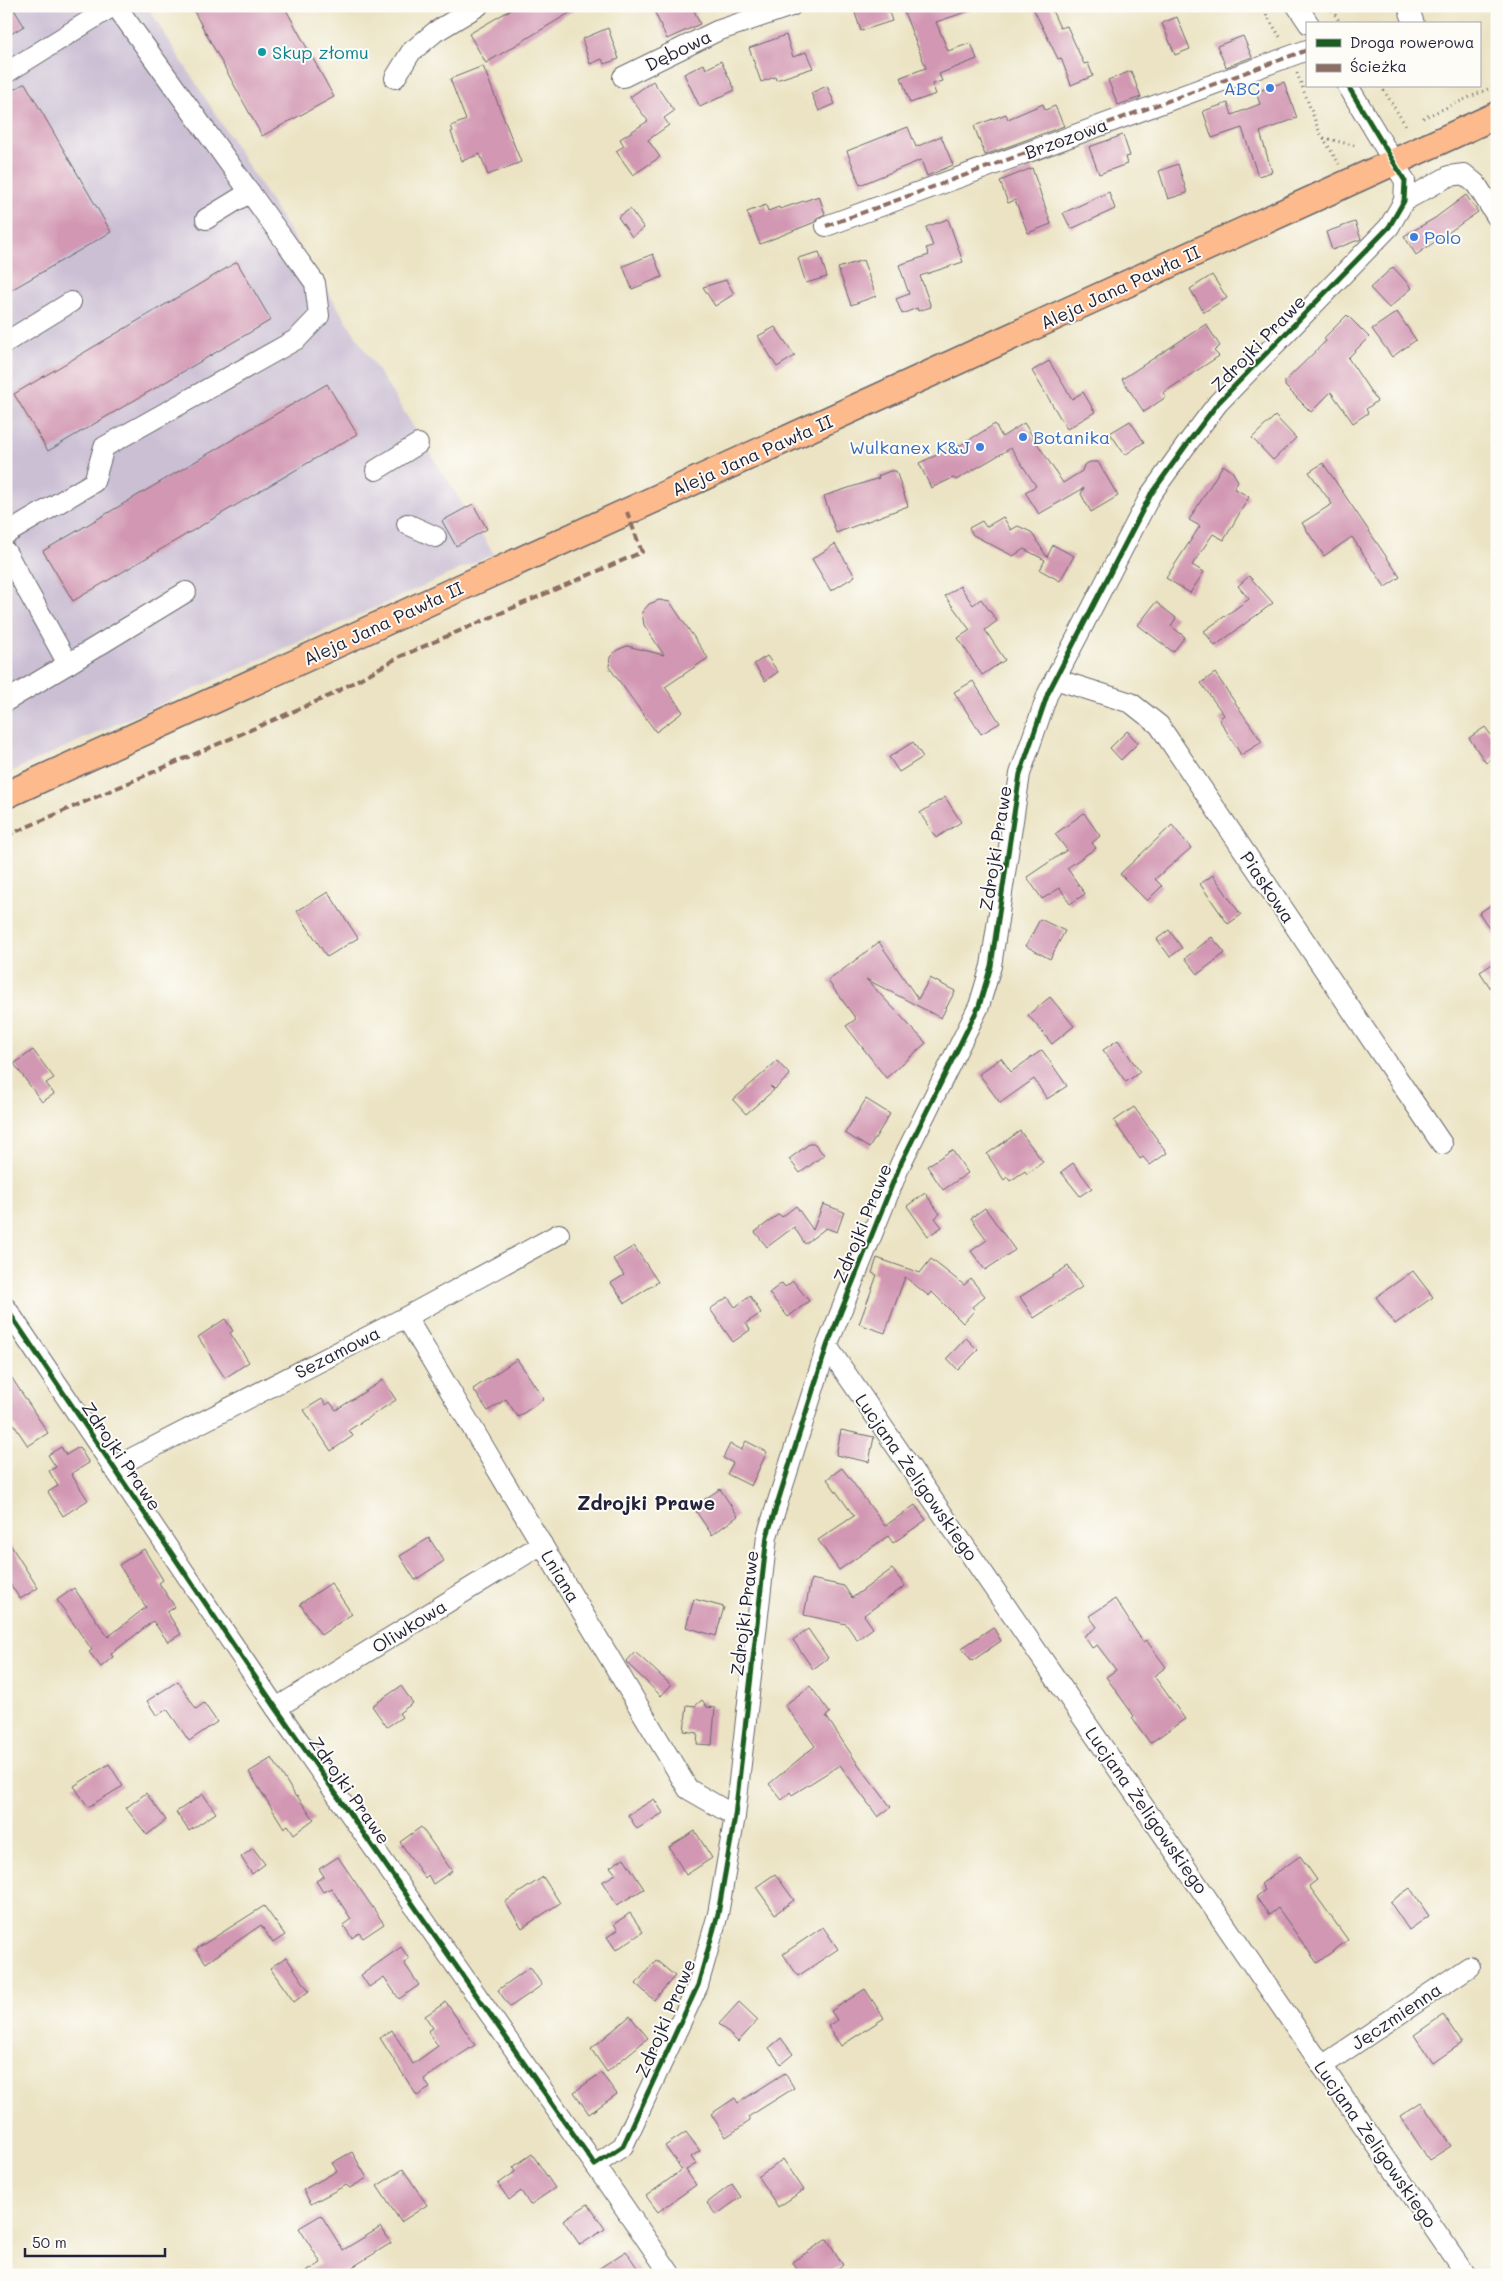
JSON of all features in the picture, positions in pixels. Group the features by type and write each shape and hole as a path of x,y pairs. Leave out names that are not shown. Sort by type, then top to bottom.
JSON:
{"main road":[{"name":"Aleja Jana Pawła II","path":"6,795 1497,115"}],"street":[{"path":"6,73 114,6 315,283 319,316 297,339 104,447 94,482 6,534"},
{"path":"395,78 411,52 435,32 478,6"},
{"name":"Dębowa","path":"623,77 717,31 791,6"},
{"path":"1298,6 1308,22"},
{"path":"1408,6 1413,22"},
{"name":"Brzozowa","path":"826,226 1299,53"},
{"path":"1349,88 1392,162 1405,180 1404,201"},
{"path":"1404,201 1449,176 1464,174 1476,184 1497,217"},
{"path":"206,219 250,192"},
{"name":"Zdrojki Prawe","path":"6,1308 276,1708 595,2164 623,2146 698,1985 718,1914 735,1816 767,1536 827,1346 900,1165 978,1006 991,966 1020,774 1029,742 1055,679 1151,494 1218,404 1389,227 1404,201"},
{"path":"6,342 71,302"},
{"path":"376,470 418,444"},
{"path":"407,524 436,537"},
{"path":"6,552 68,664"},
{"path":"6,701 186,592"},
{"name":"Piaskowa","path":"1055,679 1131,703 1159,725 1442,1144"},
{"name":"Sezamowa","path":"113,1468 406,1317 559,1234"},
{"name":"Lniana","path":"406,1317 688,1789 735,1816"},
{"name":"Lucjana Żeligowskiego","path":"827,1346 1466,2275"},
{"name":"Oliwkowa","path":"276,1708 542,1544"},
{"name":"Jęczmienna","path":"1322,2066 1470,1967"},
{"path":"595,2164 671,2275"}],"path":[{"path":"1261,6 1299,53 1306,78"},
{"path":"1330,6 1340,22"},
{"path":"1423,118 1497,84"},
{"path":"1309,88 1323,138 1340,167"},
{"path":"1382,88 1406,126"},
{"path":"1323,138 1358,146"}],"shaded area":[{"path":"6,6 147,6 494,554 6,774"}],"building":[{"path":"6,6 12,6 24,26 6,37"},
{"name":"Skup złomu","path":"191,6 284,6 334,97 262,136"},
{"path":"517,6 581,6 486,63 469,34"},
{"path":"652,6 692,6 700,24 667,39"},
{"path":"865,6 887,6 892,21 861,31 854,10"},
{"path":"919,6 974,6 975,9 936,22 948,51 971,43 977,59 939,74 942,81 932,84 936,94 910,103 901,77 926,68 904,12"},
{"path":"1032,6 1050,6 1060,28 1067,26 1084,64 1088,63 1093,76 1071,85 1061,58 1058,59"},
{"path":"1177,17 1190,49 1175,55 1162,23"},
{"path":"608,28 619,59 604,64 602,59 590,64 582,39"},
{"path":"786,35 793,57 806,52 813,68 776,80 775,77 761,82 749,48"},
{"path":"1243,36 1252,57 1226,67 1217,46"},
{"path":"721,61 735,90 700,107 684,74 704,64 706,69"},
{"path":"483,66 521,162 488,175 480,154 462,161 451,132 453,131 451,126 466,120 450,79"},
{"path":"1131,71 1141,97 1118,105 1108,80"},
{"path":"653,81 674,111 664,118 669,125 648,140 660,157 633,175 616,151 624,146 620,139 648,121 630,97"},
{"path":"1284,82 1297,118 1260,132 1272,172 1258,176 1242,128 1212,138 1203,111 1228,103 1232,115 1260,104 1256,92"},
{"path":"25,83 111,232 6,293 6,94"},
{"path":"827,86 835,104 819,111 811,93"},
{"path":"1043,104 1045,110 1055,106 1064,126 985,155 974,126 1006,114 1008,119"},
{"path":"908,127 916,147 941,136 953,165 927,176 921,160 860,185 847,151"},
{"path":"1123,135 1130,156 1125,157 1127,164 1099,174 1089,147"},
{"path":"1178,164 1187,193 1168,199 1159,171"},
{"path":"1032,168 1051,224 1028,233 1015,200 1008,203 1000,181"},
{"path":"1109,192 1115,209 1071,229 1063,213"},
{"path":"1466,195 1478,212 1416,255 1404,236 1435,218"},
{"path":"819,196 825,214 817,218 815,222 760,244 747,212 766,205 768,211 779,207 780,209"},
{"path":"630,209 644,228 632,237 618,217"},
{"path":"948,219 963,262 920,276 931,307 918,311 917,308 902,314 896,299 909,294 899,265 929,255 926,248 933,246 926,227"},
{"path":"1355,222 1361,239 1332,250 1326,232"},
{"path":"819,252 827,277 806,283 798,258"},
{"path":"653,254 662,277 632,289 623,266"},
{"path":"863,260 876,296 851,305 838,268"},
{"path":"237,262 271,320 48,451 14,394"},
{"path":"1393,267 1412,288 1389,308 1370,288"},
{"path":"1212,275 1227,298 1204,312 1190,289"},
{"path":"726,280 734,294 715,306 703,287"},
{"path":"1397,312 1416,340 1392,357 1372,329"},
{"path":"1347,315 1369,337 1348,358 1377,401 1366,409 1368,413 1353,423 1331,392 1311,412 1285,386 1285,381 1326,341 1324,338"},
{"path":"1206,324 1220,346 1214,351 1219,356 1163,393 1166,397 1144,412 1122,379"},
{"path":"775,327 795,356 777,367 758,336"},
{"path":"1049,361 1072,399 1083,392 1095,412 1067,429 1032,371"},
{"path":"327,384 357,434 73,601 43,551"},
{"path":"1275,416 1296,438 1273,460 1252,438"},
{"path":"1130,421 1144,442 1125,455 1110,433"},
{"path":"1024,423 1063,483 1082,471 1084,465 1090,462 1098,462 1118,496 1091,512 1081,494 1084,488 1039,514 1025,492 1036,486 1011,448 956,480 953,478 931,488 919,463 950,449 951,451 995,424 1002,437"},
{"path":"1323,463 1400,577 1385,587 1352,537 1324,556 1302,523 1332,504 1309,472"},
{"path":"1223,465 1232,471 1238,481 1234,488 1249,497 1224,540 1213,534 1192,565 1204,572 1190,593 1166,578 1200,526 1189,520"},
{"path":"890,471 896,471 908,506 836,533 824,496 879,478 878,476"},
{"path":"473,504 487,529 456,546 442,521"},
{"path":"1003,517 1011,530 1018,526 1031,532 1047,557 1053,545 1074,556 1060,581 1040,570 1045,560 1024,549 1013,556 973,535 969,528 982,521 986,527"},
{"path":"835,544 855,576 831,591 812,559"},
{"path":"1249,576 1273,603 1215,646 1204,631 1249,599 1238,586"},
{"path":"960,586 973,605 981,599 997,621 985,630 1005,660 982,675 958,638 970,630 945,596"},
{"path":"659,600 670,602 708,658 665,687 683,712 656,732 609,667 610,657 617,650 627,646 664,655 644,625 642,612 649,604"},
{"path":"1156,602 1176,618 1171,626 1185,637 1173,652 1138,625"},
{"path":"767,656 778,672 765,681 754,664"},
{"path":"1215,673 1262,742 1241,755 1219,719 1224,715 1201,683"},
{"path":"973,681 1000,723 981,734 954,692"},
{"path":"1485,727 1497,743 1497,755 1486,763 1469,738"},
{"path":"1127,731 1138,743 1121,760 1110,748"},
{"path":"913,742 923,757 899,772 889,757"},
{"path":"945,797 961,822 936,838 920,813"},
{"path":"1084,813 1100,836 1092,843 1096,848 1067,868 1085,894 1070,904 1060,888 1042,899 1027,877 1067,850 1055,834"},
{"path":"1172,825 1191,848 1155,879 1162,886 1147,901 1120,874"},
{"path":"1213,875 1241,915 1228,924 1200,884"},
{"path":"328,892 358,938 327,957 297,911"},
{"path":"1497,901 1497,939 1479,913"},
{"path":"1040,919 1065,931 1050,959 1026,946"},
{"path":"1169,930 1182,948 1170,957 1157,939"},
{"path":"1212,937 1225,953 1198,974 1185,958"},
{"path":"879,942 918,999 930,978 955,991 941,1018 866,979 926,1043 886,1078 846,1026 856,1019 828,981"},
{"path":"1497,961 1497,998 1480,972"},
{"path":"1050,997 1074,1026 1052,1044 1028,1015"},
{"path":"1118,1040 1140,1072 1126,1082 1103,1050"},
{"path":"33,1050 54,1078 46,1083 54,1094 42,1102 14,1064"},
{"path":"1042,1050 1067,1086 1047,1099 1034,1079 1000,1103 979,1074 1001,1058 1011,1072"},
{"path":"777,1061 790,1075 775,1089 770,1086 774,1090 746,1114 733,1100"},
{"path":"866,1099 890,1114 869,1148 845,1133"},
{"path":"1134,1107 1167,1153 1150,1165 1143,1157 1140,1159 1114,1121"},
{"path":"1020,1131 1043,1162 1027,1174 1025,1171 1010,1181 1007,1177 1004,1180 987,1154"},
{"path":"809,1144 815,1144 824,1155 800,1173 789,1159"},
{"path":"952,1150 968,1173 943,1190 927,1166"},
{"path":"1073,1163 1092,1188 1080,1196 1061,1172"},
{"path":"925,1193 940,1214 935,1218 942,1227 928,1236 907,1206"},
{"path":"823,1204 844,1212 837,1232 826,1228 805,1244 794,1227 767,1247 755,1232 779,1214 782,1217 796,1206 813,1230"},
{"path":"985,1208 1015,1250 985,1270 971,1251 987,1240 971,1218"},
{"path":"634,1246 658,1282 625,1303 611,1283 624,1275 613,1259"},
{"path":"877,1258 920,1273 931,1259 964,1285 971,1279 985,1296 972,1307 975,1310 963,1323 932,1292 929,1296 905,1277 885,1333 859,1324 877,1275 872,1273"},
{"path":"1068,1266 1082,1287 1034,1318 1020,1297"},
{"path":"1413,1271 1433,1297 1395,1324 1376,1297"},
{"path":"793,1281 809,1301 788,1317 769,1293 782,1283 785,1287"},
{"path":"750,1296 761,1313 746,1323 750,1330 733,1342 710,1309 728,1297 735,1307"},
{"path":"225,1319 233,1331 230,1333 249,1362 225,1378 198,1337"},
{"path":"966,1338 978,1350 958,1370 947,1358"},
{"path":"517,1359 544,1399 518,1417 506,1399 488,1411 473,1389"},
{"path":"6,1369 48,1433 28,1446 6,1413"},
{"path":"383,1380 396,1400 349,1430 353,1436 331,1451 304,1410 322,1399 326,1405 330,1402 336,1410"},
{"path":"841,1430 874,1437 869,1462 836,1455"},
{"path":"746,1441 767,1452 751,1486 727,1474 733,1463 723,1458 730,1444 741,1450"},
{"path":"61,1447 66,1455 79,1447 89,1463 71,1474 88,1500 63,1516 48,1492 58,1486 49,1471 56,1467 48,1455"},
{"path":"842,1468 885,1526 915,1505 926,1520 893,1543 888,1536 839,1570 818,1540 854,1516 827,1479"},
{"path":"720,1489 738,1516 712,1535 693,1507"},
{"path":"6,1538 38,1588 20,1599 6,1578"},
{"path":"429,1538 444,1561 415,1580 400,1556"},
{"path":"144,1549 163,1580 159,1583 175,1607 167,1612 181,1634 168,1642 153,1621 111,1654 113,1657 101,1667 89,1652 92,1650 57,1600 74,1588 108,1637 146,1607 119,1565"},
{"path":"892,1569 905,1586 864,1615 873,1628 857,1640 846,1624 804,1615 811,1579 844,1586 852,1598"},
{"path":"331,1583 352,1614 321,1635 300,1604"},
{"path":"694,1599 724,1607 716,1636 686,1627"},
{"path":"1115,1599 1143,1642 1146,1640 1166,1667 1154,1676 1185,1719 1150,1743 1132,1718 1134,1716 1106,1677 1116,1670 1097,1645 1092,1648 1084,1636 1097,1627 1089,1616"},
{"path":"993,1627 1001,1641 972,1661 962,1648"},
{"path":"808,1629 828,1658 813,1669 793,1640"},
{"path":"635,1652 671,1685 661,1696 626,1662"},
{"path":"178,1681 196,1709 204,1703 217,1722 189,1741 167,1709 157,1716 147,1701"},
{"path":"401,1686 413,1703 399,1713 402,1717 387,1727 372,1706"},
{"path":"810,1686 830,1713 826,1716 855,1760 891,1807 878,1817 840,1765 792,1795 790,1792 782,1800 769,1784 815,1746 785,1705"},
{"path":"702,1700 707,1707 715,1708 712,1745 697,1744 698,1733 684,1731 687,1705 695,1706"},
{"path":"272,1758 296,1797 314,1819 294,1834 288,1825 284,1828 249,1772"},
{"path":"109,1764 123,1786 88,1807 74,1786"},
{"path":"146,1793 166,1820 147,1835 126,1808"},
{"path":"203,1794 216,1813 189,1831 176,1812"},
{"path":"654,1799 663,1813 637,1829 628,1815"},
{"path":"421,1827 452,1871 433,1884 428,1875 425,1878 400,1842"},
{"path":"695,1831 712,1858 686,1875 669,1847"},
{"path":"253,1848 265,1864 252,1874 241,1857"},
{"path":"1300,1856 1317,1880 1309,1886 1348,1940 1317,1963 1278,1908 1269,1915 1256,1897 1265,1890 1261,1884"},
{"path":"338,1857 384,1924 363,1938 359,1933 352,1938 343,1925 351,1919 331,1888 323,1892 316,1881 324,1876 319,1869"},
{"path":"624,1858 644,1889 617,1905 602,1882 616,1874 610,1867"},
{"path":"775,1874 794,1900 775,1914 756,1887"},
{"path":"543,1877 560,1903 522,1928 505,1902"},
{"path":"1410,1888 1429,1916 1409,1930 1390,1902"},
{"path":"264,1906 285,1935 273,1943 261,1925 206,1963 196,1949"},
{"path":"630,1913 643,1932 616,1950 607,1937 618,1930 614,1924"},
{"path":"823,1927 838,1949 798,1976 783,1954"},
{"path":"401,1947 409,1959 404,1963 419,1985 399,1999 384,1977 369,1987 361,1975"},
{"path":"286,1957 309,1991 294,2002 270,1968"},
{"path":"656,1960 675,1976 654,2000 636,1984"},
{"path":"530,1967 542,1985 510,2007 498,1990"},
{"path":"865,1989 884,2018 841,2046 828,2026 837,2020 831,2011"},
{"path":"446,2002 475,2045 424,2079 430,2088 417,2096 380,2038 392,2030 413,2064 438,2046 428,2031 433,2028 425,2016"},
{"path":"739,2002 758,2020 738,2042 719,2024"},
{"path":"1443,2015 1462,2043 1433,2063 1414,2035"},
{"path":"630,2016 648,2038 607,2072 591,2049"},
{"path":"781,2038 793,2054 781,2064 769,2048"},
{"path":"601,2073 617,2094 589,2114 574,2092"},
{"path":"785,2073 794,2088 748,2117 750,2121 726,2137 711,2114 735,2098 738,2103"},
{"path":"1421,2102 1451,2146 1429,2160 1400,2116"},
{"path":"686,2132 700,2151 691,2157 696,2164 686,2170 696,2185 658,2212 646,2196 682,2170 665,2146"},
{"path":"352,2152 367,2178 350,2188 346,2185 311,2204 303,2190 337,2171 332,2163"},
{"path":"532,2154 555,2188 530,2205 521,2191 509,2200 498,2184 515,2172 513,2167"},
{"path":"783,2159 804,2190 778,2207 758,2177"},
{"path":"403,2169 427,2205 401,2222 377,2186"},
{"path":"732,2184 741,2197 716,2215 707,2203"},
{"path":"588,2204 605,2229 580,2245 563,2220"},
{"path":"321,2215 343,2250 381,2227 391,2243 340,2275 301,2275 321,2263 299,2228"},
{"path":"827,2239 843,2265 827,2275 801,2275 792,2262"},
{"path":"626,2251 642,2275 589,2275"}],"marked path":[{"path":"826,226 1306,50"},
{"path":"6,836 331,695 399,657 642,552 627,512"}],"cycle path":[{"path":"6,1308 276,1708 595,2165 623,2146 698,1985 718,1914 735,1816 767,1536 827,1346 900,1165 979,1006 991,966 1020,774 1048,693 1151,494 1187,444 1218,403 1389,227 1404,201 1405,181 1349,88"}],"place":[{"name":"Skup złomu","path":"262,52"},
{"name":"ABC","path":"1270,88"},
{"name":"Polo","path":"1414,237"},
{"name":"Botanika","path":"1023,437"},
{"name":"Wulkanex K&J","path":"980,447"}],"district":[{"name":"Zdrojki Prawe","path":"646,1502"}]}
